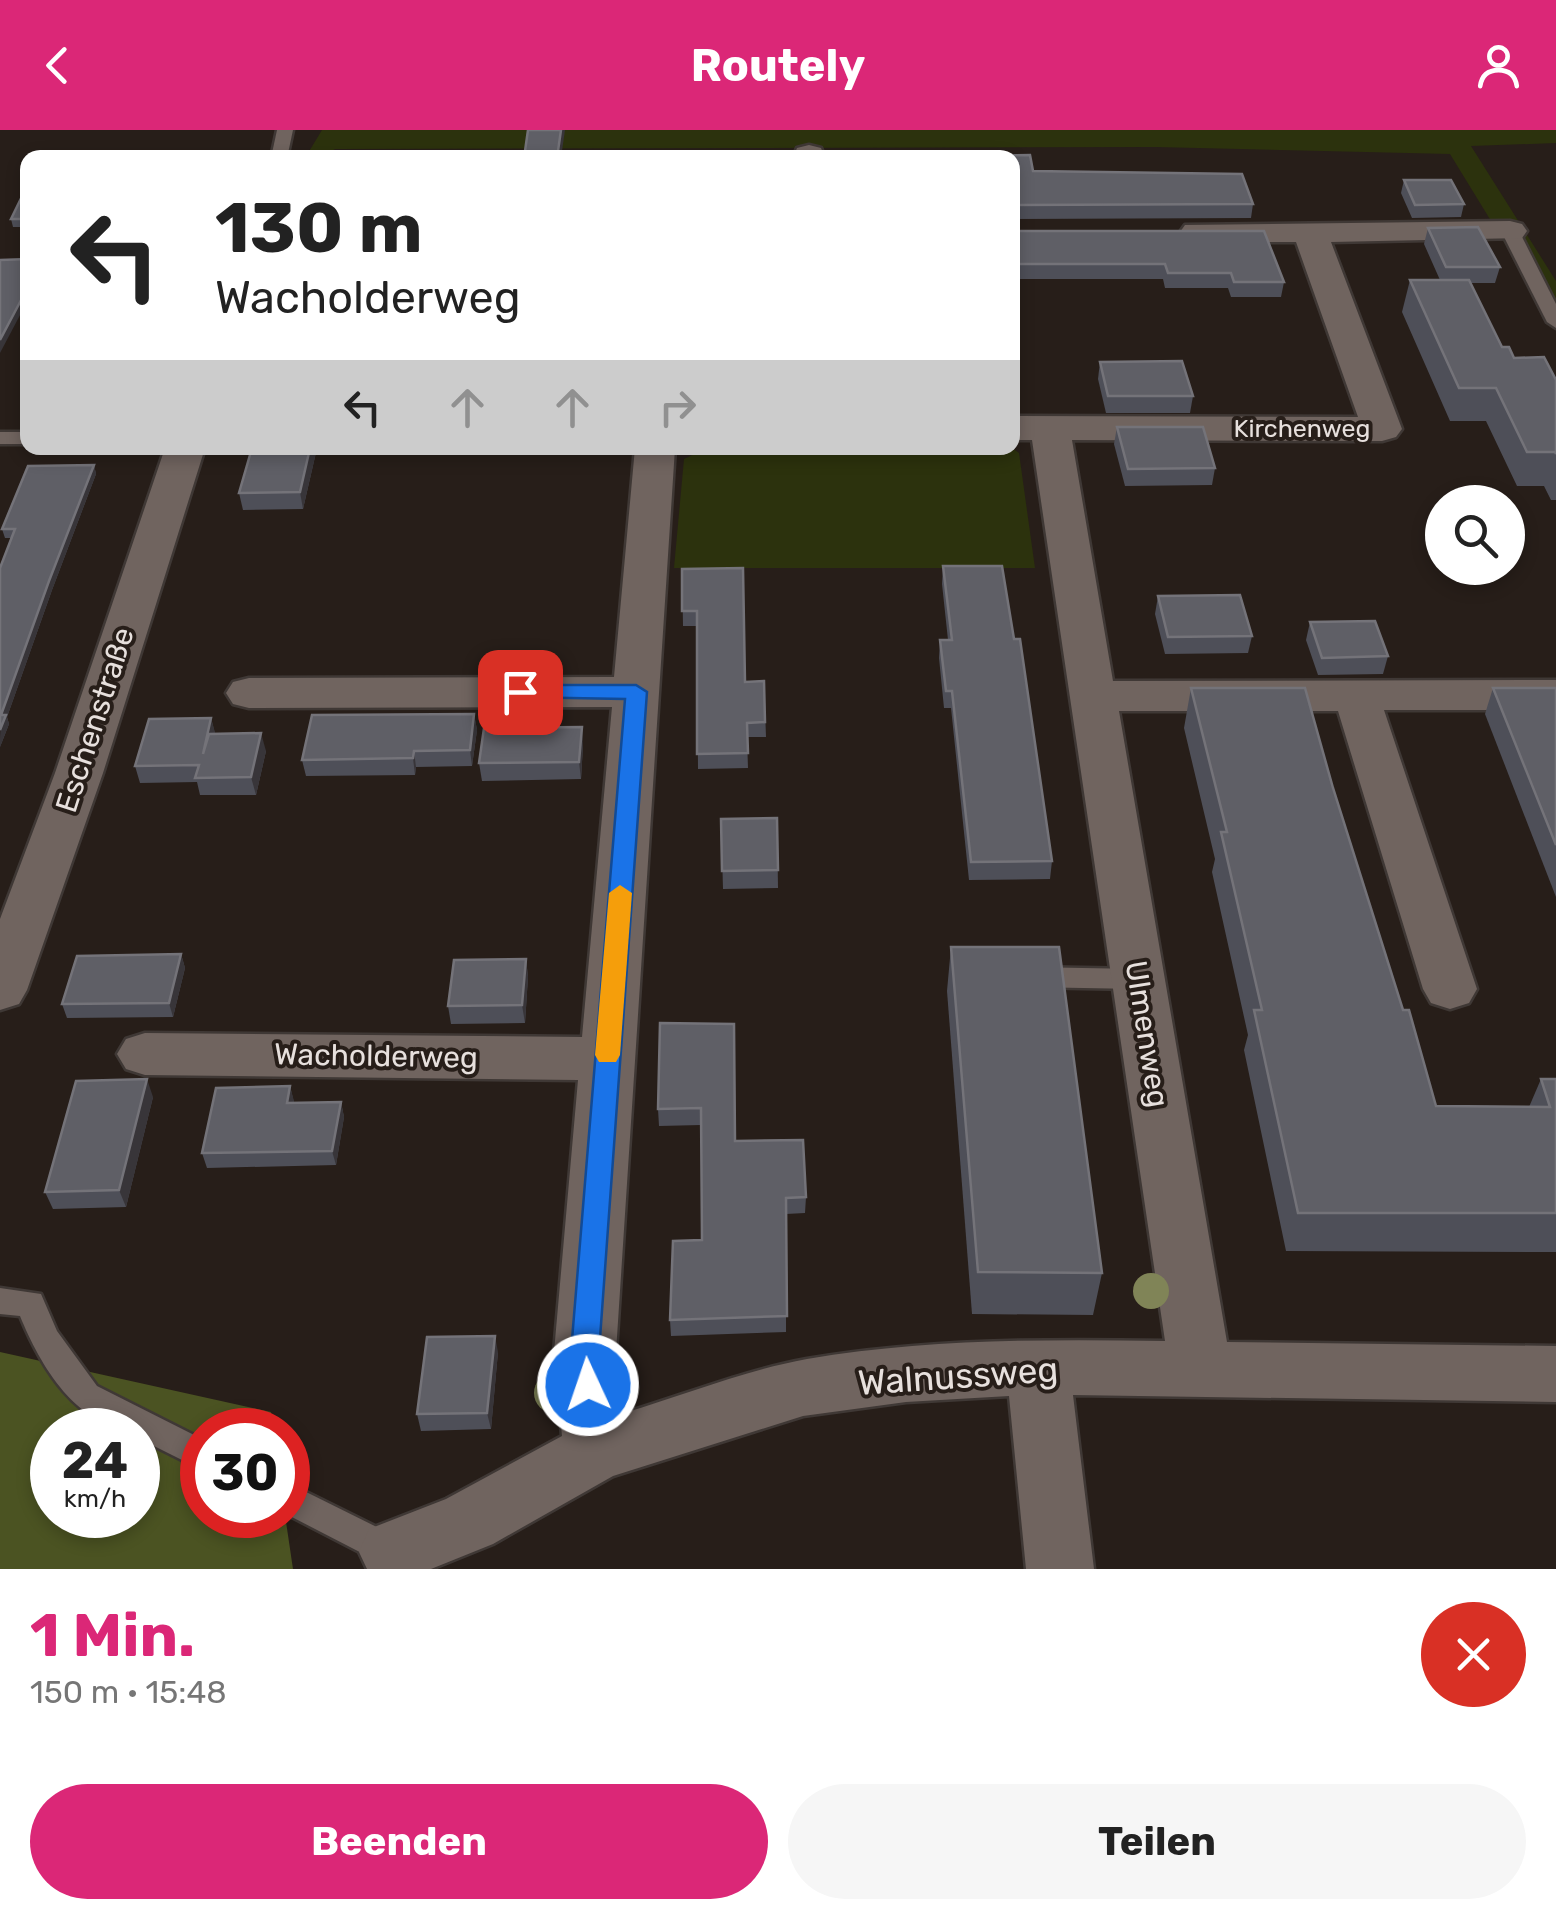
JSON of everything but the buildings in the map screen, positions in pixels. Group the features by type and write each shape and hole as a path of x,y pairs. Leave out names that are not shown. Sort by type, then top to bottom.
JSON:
{"street":[{"path":"1171,232 1510,232"},
{"name":"Kirchenweg","path":"1031,428 1382,429 1310,232"},
{"name":"Ulmenweg","path":"1031,428 1093,696 1201,1372"},
{"name":"Eschenstraße","path":"0,990 80,773 183,455"},
{"path":"596,1451 585,1352 654,455"},
{"path":"249,692 636,692"},
{"path":"1356,695 1450,989"},
{"path":"1093,696 1556,695"},
{"name":"Wacholderweg","path":"145,1054 607,1059"},
{"path":"1038,1367 1060,1569"},
{"name":"Walnussweg","path":"394,1552 469,1522 596,1451 803,1388 906,1374 1038,1367 1556,1374"}],"lane":[{"path":"1510,232 1556,322"},
{"path":"995,977 1138,979"},
{"path":"0,1301 30,1303 45,1339 86,1396 180,1444"},
{"path":"310,1509 394,1552"}],"green space":[{"path":"322,130 1556,130 1556,143 1471,146 1556,281 1556,327 1450,154 1156,147 310,150"},
{"path":"692,455 1019,455 1035,568 674,568 684,459"},
{"path":"0,1352 253,1408 180,1408 180,1538 288,1538 293,1569 0,1569"}],"slow traffic":[{"path":"608,1055 620,893"}],"route":[{"path":"520,692 636,692 585,1352 588,1385"}]}
